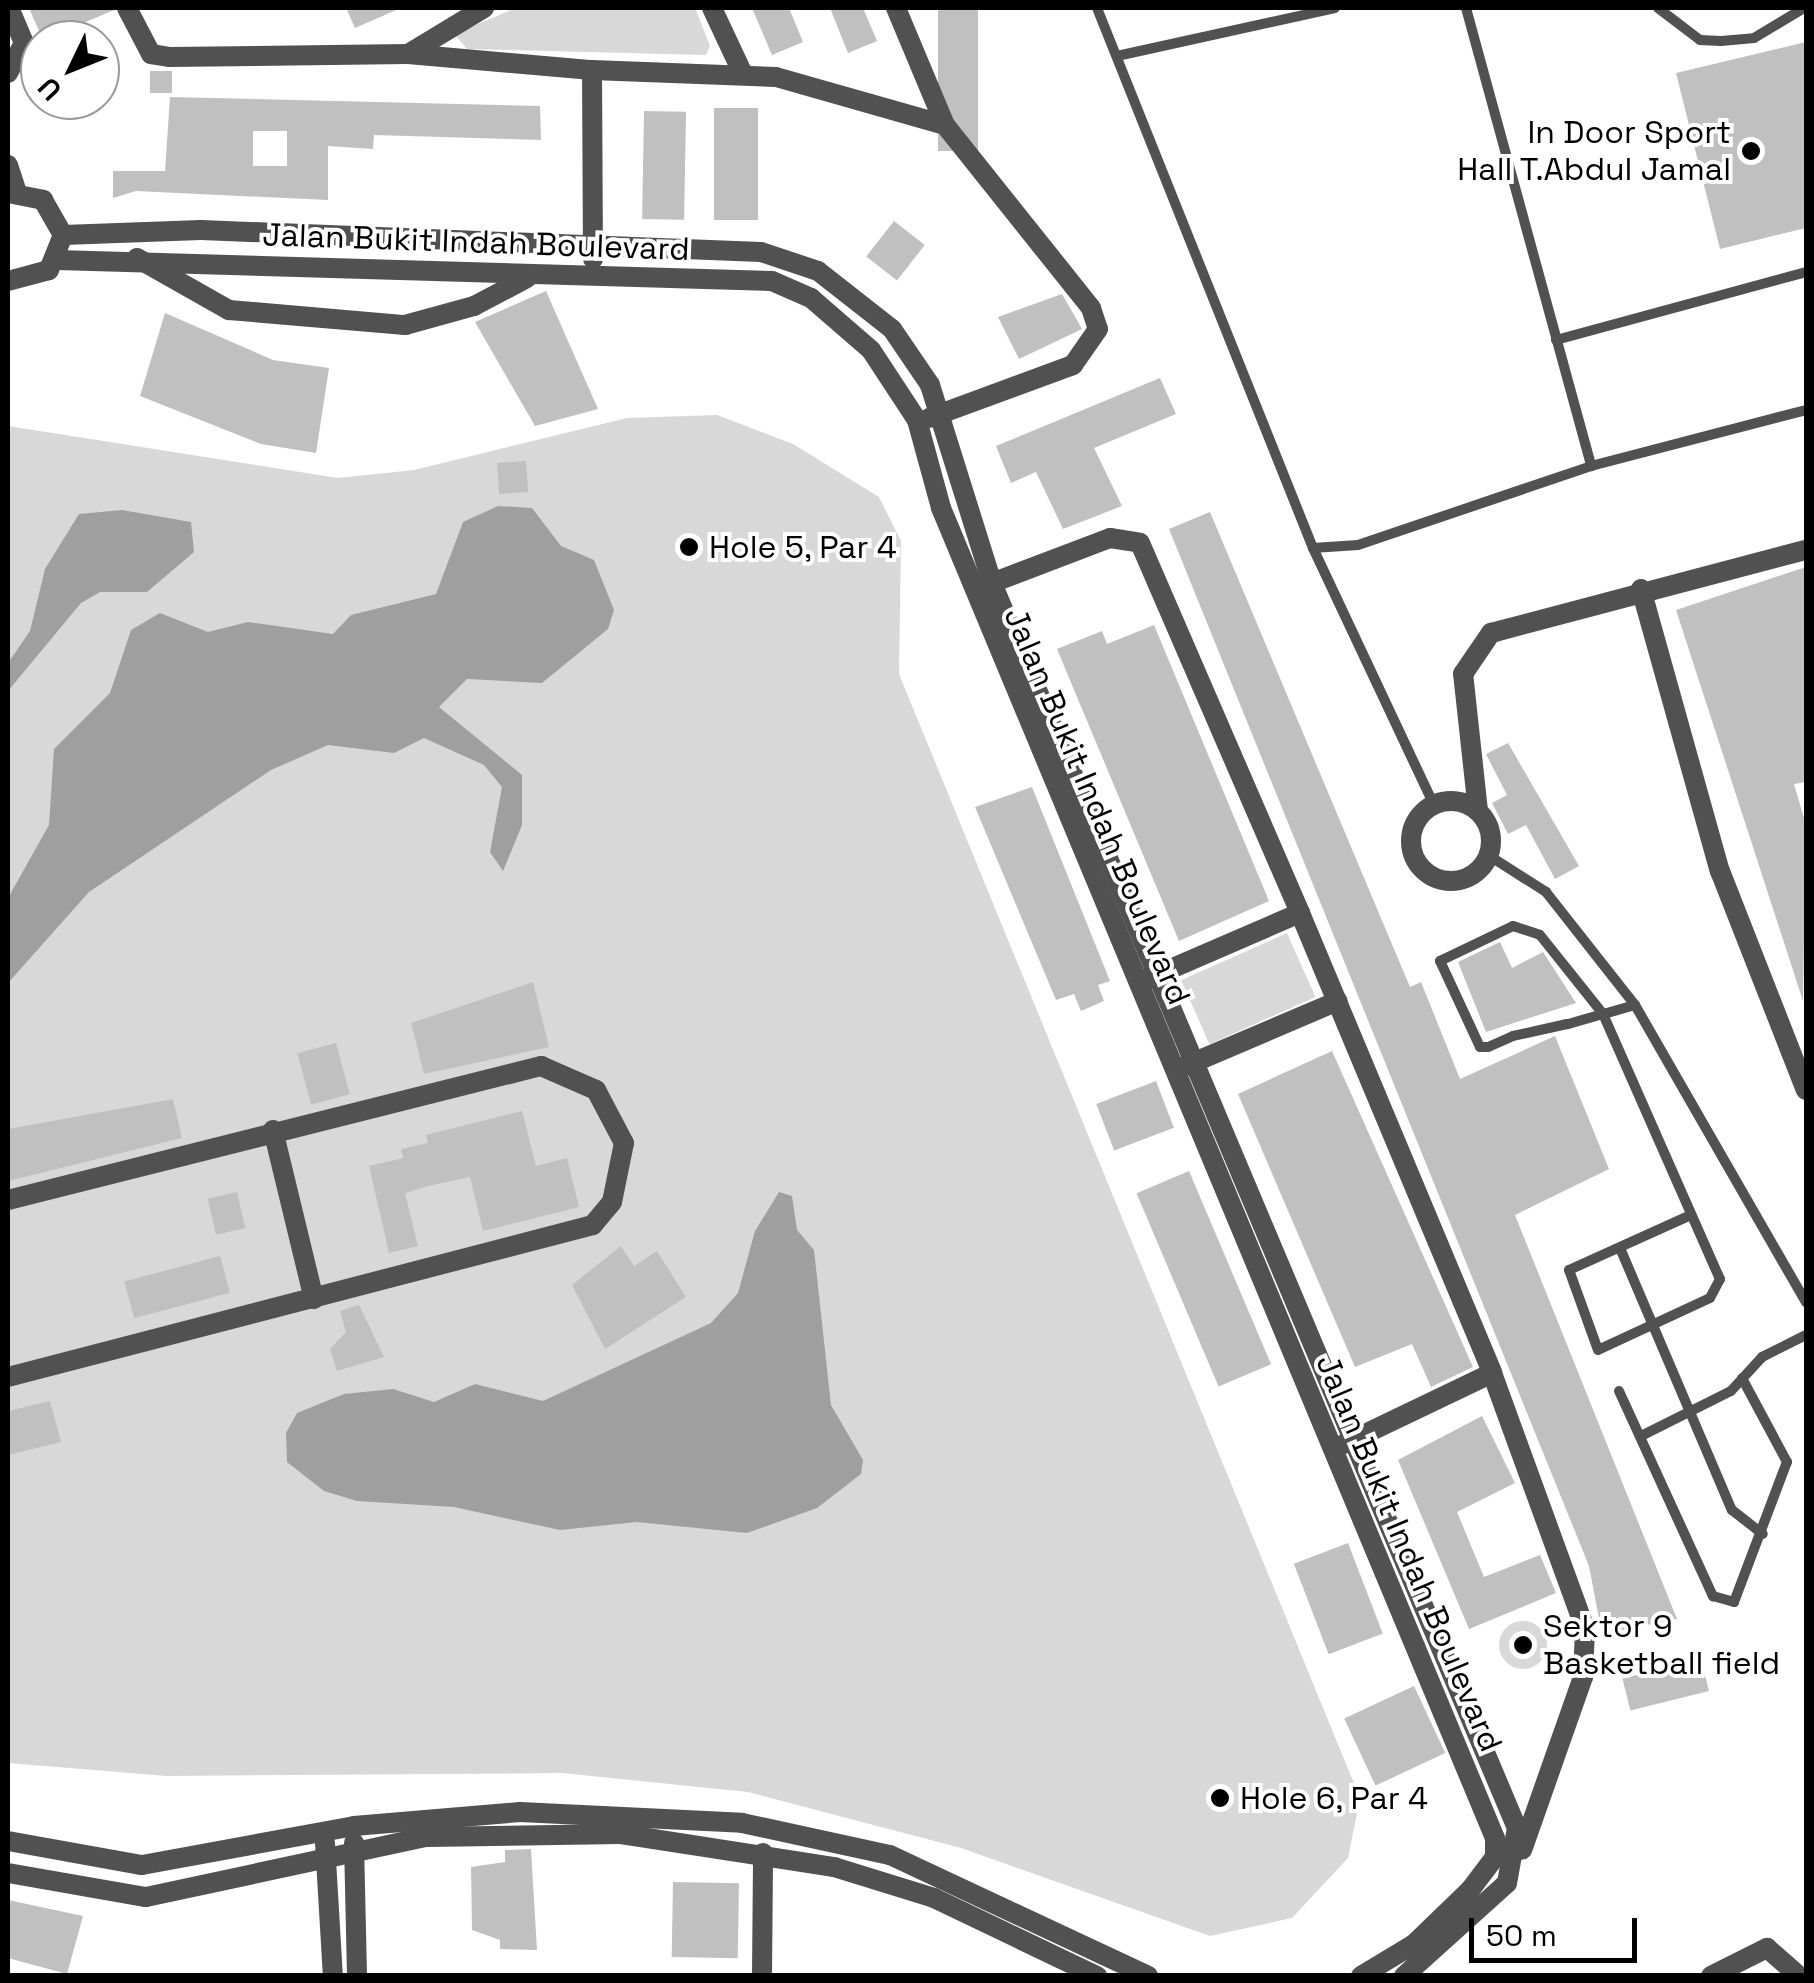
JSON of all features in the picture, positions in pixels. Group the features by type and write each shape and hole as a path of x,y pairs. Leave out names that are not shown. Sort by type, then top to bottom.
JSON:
{"street":[{"path":"8,74 24,44 9,8"},
{"path":"127,8 151,54 168,57 408,54 592,70 742,72 945,125"},
{"path":"408,54 484,8"},
{"path":"712,8 742,72"},
{"path":"896,8 945,125 1091,308 1098,329 1073,365 941,416 917,420"},
{"path":"591,280 592,70"},
{"path":"8,165 12,192 53,208 63,235 57,260 39,277 8,281"},
{"path":"63,235 201,230 761,252 818,271 892,329 941,416 984,587 1184,1067 1343,1445 1517,1828 1516,1866"},
{"path":"137,258 229,310 405,325 474,306 528,277"},
{"name":"Jalan Bukit Indah Boulevard","path":"57,260 137,258 591,280 772,281 844,322 917,420 984,587"},
{"path":"984,587 1110,538 1140,543 1338,1001 1492,1373 1585,1630 1583,1677 1516,1866 1404,1976"},
{"path":"1478,812 1434,804 1412,832 1423,868 1463,879 1488,856 1490,832 1478,812 1463,674 1474,648 1491,633 1641,588 1806,550"},
{"path":"1641,588 1720,870 1806,1090"},
{"path":"1148,979 1300,913"},
{"path":"1184,1067 1338,1001"},
{"path":"8,1200 273,1130 541,1066 596,1090 624,1143 612,1202 592,1224 8,1376"},
{"path":"273,1130 314,1299"},
{"path":"1343,1445 1492,1373"},
{"name":"Jalan Bukit Indah Boulevard","path":"1343,1445 1495,1838 1479,1880 1414,1944 1361,1976"},
{"path":"8,1841 142,1865 354,1826 622,1813 836,1840 944,1878 1148,1976"},
{"path":"354,1826 357,1976"},
{"path":"325,1832 333,1976"},
{"path":"8,1874 146,1898 326,1855 428,1838 533,1833 763,1854 934,1898 1097,1976"},
{"path":"762,1976 763,1854"},
{"path":"1711,1976 1767,1948 1800,1976"}],"lane":[{"path":"1097,8 1314,548 1434,804"},
{"path":"1117,56 1335,8"},
{"path":"1466,8 1591,466"},
{"path":"1658,8 1676,27 1721,41 1754,38 1804,8"},
{"path":"1556,340 1806,272"},
{"path":"1314,548 1358,545 1591,466 1806,410"},
{"path":"1488,856 1546,892 1636,1005 1806,1302"},
{"path":"1636,1005 1603,1014 1480,1047 1440,961 1513,926 1527,928 1603,1014 1691,1215 1720,1288 1654,1327 1594,1346 1566,1277 1691,1215"},
{"path":"1620,1248 1732,1510 1763,1534"},
{"path":"1642,1434 1690,1411 1806,1335"},
{"path":"1619,1391 1722,1602 1744,1591 1786,1453 1742,1378"}],"shaded area":[{"path":"516,8 695,8 710,46 706,55 467,49 454,34"},
{"path":"717,415 793,444 879,497 901,541 899,674 1360,1798 1348,1858 1292,1918 1210,1936 961,1848 748,1792 562,1773 167,1776 8,1763 8,426 338,478 414,470 627,418"},
{"path":"498,506 532,508 561,546 594,560 614,610 608,629 542,683 467,679 439,707 522,775 522,825 503,871 490,852 502,787 484,765 424,738 394,753 328,745 271,770 89,892 8,983 8,898 49,825 54,749 110,693 131,630 160,613 208,632 248,622 333,634 351,615 436,594 463,522"},
{"path":"122,510 191,522 194,552 147,592 100,592 81,603 8,691 8,663 30,631 45,569 79,514"},
{"path":"1287,933 1315,997 1210,1044 1181,980"},
{"path":"779,1192 792,1196 797,1230 814,1250 831,1405 863,1460 861,1474 817,1508 747,1533 637,1522 560,1530 454,1507 357,1501 324,1491 287,1462 286,1433 297,1413 344,1394 393,1389 434,1402 475,1384 543,1401 711,1323 738,1293 755,1231"},
{"name":"Sektor 9 Basketball field","path":"1523,1621 1540,1628 1547,1645 1540,1662 1523,1669 1506,1662 1499,1645 1506,1628"}],"building":[{"path":"29,8 114,10 90,20 34,20"},
{"path":"346,8 401,8 355,28"},
{"path":"752,8 789,8 803,42 772,55"},
{"path":"830,8 863,8 877,41 848,53"},
{"path":"938,8 978,8 978,151 938,151"},
{"name":"In Door Sport Hall T.Abdul Jamal","path":"1806,42 1806,228 1720,249 1676,73"},
{"path":"150,71 172,71 172,93 150,93"},
{"path":"170,97 540,106 541,140 374,135 373,149 328,146 328,200 136,191 113,198 113,171 165,171","holes":["253,131 287,131 287,166 253,166"]},
{"path":"714,108 758,108 758,220 714,220"},
{"path":"644,111 686,112 684,220 642,219"},
{"path":"894,221 925,245 897,280 866,256"},
{"path":"546,291 598,409 535,426 475,322"},
{"path":"1062,294 1082,329 1019,359 998,317"},
{"path":"165,313 273,360 329,368 316,453 261,444 140,396"},
{"path":"1160,378 1176,414 1094,448 1122,506 1063,529 1036,472 1011,483 996,446"},
{"path":"526,461 528,492 499,494 497,463"},
{"path":"1210,512 1410,987 1421,982 1460,1079 1555,1036 1609,1169 1515,1215 1677,1619 1602,1634 1589,1566 1169,529"},
{"path":"1806,567 1806,782 1794,784 1806,825 1803,1001 1676,610"},
{"path":"1154,625 1269,901 1179,941 1057,649 1102,631 1107,644"},
{"path":"1508,743 1579,866 1555,879 1526,825 1508,834 1492,803 1507,795 1486,754"},
{"path":"1032,787 1110,981 1098,985 1104,1001 1081,1011 1074,994 1056,1000 975,807"},
{"path":"1500,942 1512,968 1543,952 1576,1003 1486,1032 1458,962"},
{"path":"533,982 549,1047 424,1074 411,1023"},
{"path":"336,1043 350,1094 311,1105 297,1053"},
{"path":"1332,1051 1473,1367 1431,1387 1412,1344 1355,1367 1238,1094"},
{"path":"1156,1081 1174,1128 1114,1151 1096,1104"},
{"path":"173,1099 182,1138 8,1181 8,1129"},
{"path":"522,1111 536,1166 567,1158 579,1207 483,1231 470,1177 433,1185 405,1193 418,1246 389,1253 369,1166 403,1158 401,1149 428,1143 426,1135"},
{"path":"1189,1171 1271,1364 1219,1387 1137,1193"},
{"path":"237,1192 245,1228 216,1235 208,1199"},
{"path":"621,1246 634,1266 657,1251 686,1297 605,1349 572,1285"},
{"path":"220,1256 230,1293 134,1318 124,1282"},
{"path":"359,1305 384,1357 337,1371 330,1349 346,1332 340,1311"},
{"path":"50,1401 61,1442 8,1455 8,1411"},
{"path":"1482,1416 1515,1483 1457,1512 1484,1577 1540,1555 1556,1593 1469,1629 1398,1460"},
{"path":"1348,1543 1383,1634 1329,1654 1294,1564"},
{"path":"1701,1659 1709,1691 1630,1711 1622,1679"},
{"path":"1414,1686 1445,1753 1375,1786 1344,1719"},
{"path":"531,1849 537,1950 500,1949 500,1940 472,1930 471,1867 505,1862 505,1850"},
{"path":"673,1882 739,1883 738,1958 672,1957"},
{"path":"8,1900 83,1916 67,1974 8,1958"}],"place":[{"name":"In Door Sport Hall T.Abdul Jamal","path":"1751,151"},
{"name":"Hole 5, Par 4","path":"689,547"},
{"name":"Sektor 9 Basketball field","path":"1523,1645"},
{"name":"Hole 6, Par 4","path":"1220,1798"}]}
